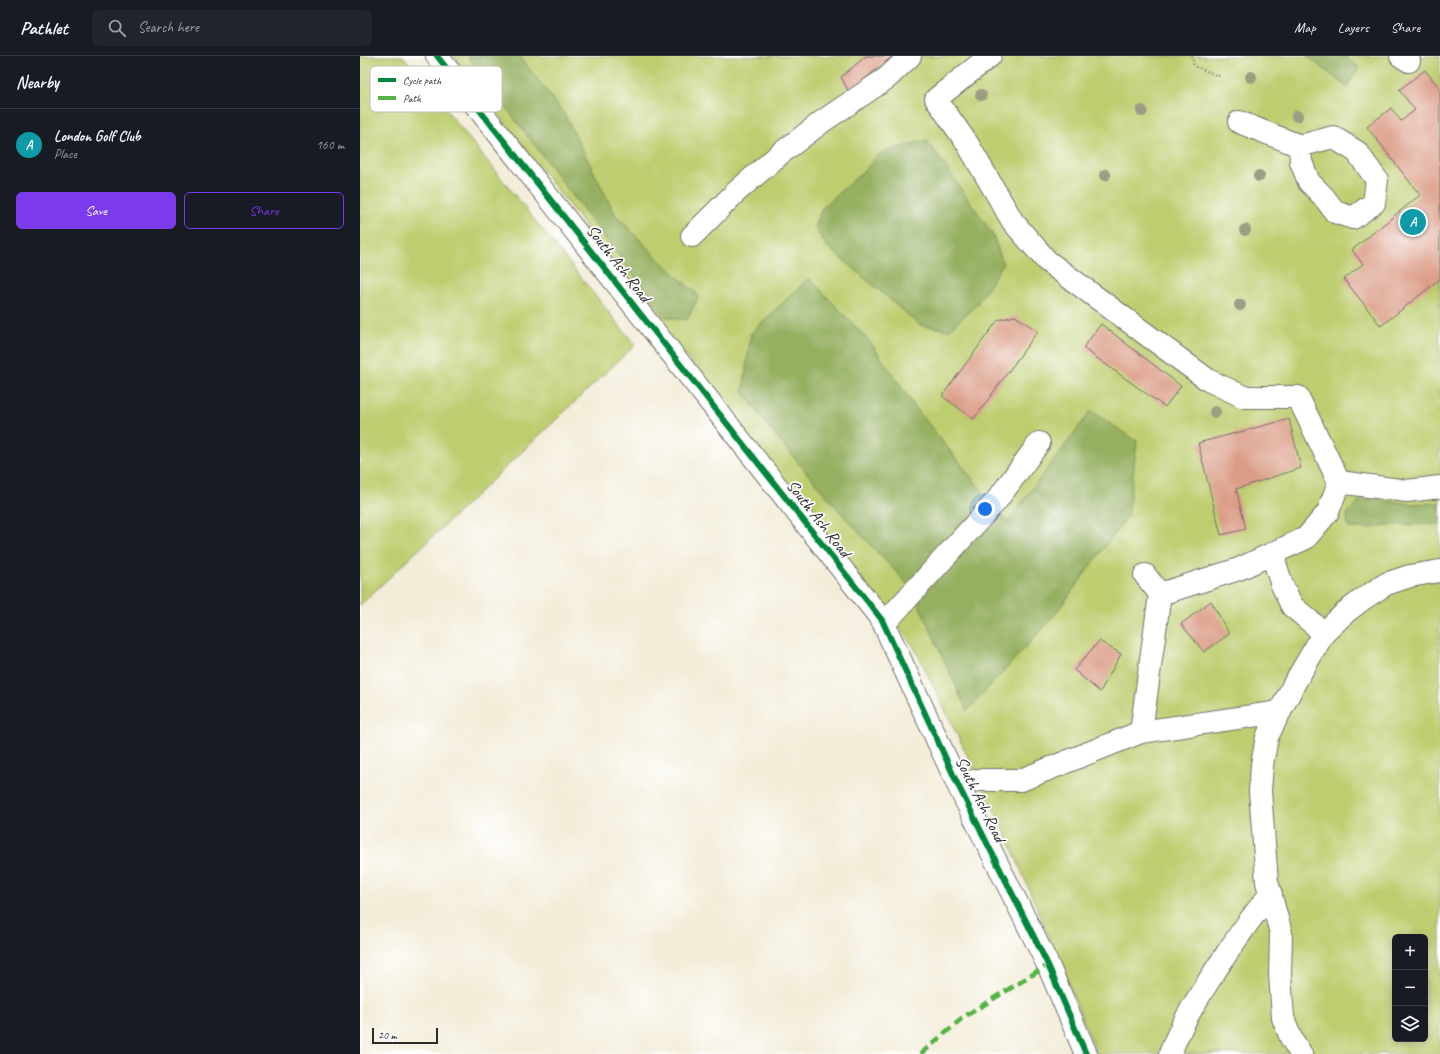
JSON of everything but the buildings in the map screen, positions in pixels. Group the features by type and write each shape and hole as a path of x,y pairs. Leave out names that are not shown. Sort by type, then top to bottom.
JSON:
{"street":[{"name":"South Ash Road","path":"437,56 445,66"},
{"path":"692,236 736,192 780,154 851,101 887,78 910,56"},
{"path":"990,56 936,99 967,143 1013,222 1047,261 1208,380 1244,397 1298,397 1338,482 1328,512 1306,538 1239,569 1160,594"},
{"name":"South Ash Road","path":"481,112 884,624 958,785 1048,965 1086,1054"},
{"path":"1239,122 1300,146"},
{"path":"884,624 997,500 1039,443"},
{"path":"1338,482 1407,491 1440,487"},
{"path":"1272,554 1282,585 1292,606 1324,633"},
{"path":"1301,1054 1291,1038 1283,1018 1280,975 1281,933 1268,882 1260,791 1262,765 1267,737 1294,684 1324,633 1357,603 1386,584 1410,576 1440,570"},
{"path":"1141,732 1160,594 1145,575"},
{"path":"958,785 978,780 1021,780 1141,732 1280,712"},
{"path":"1170,1054 1176,1036 1193,1006 1255,912 1271,894"}],"path":[{"path":"1192,56 1194,66 1220,76"}],"green space":[{"path":"360,56 403,56 411,66 370,66 370,112 448,112 635,345 360,605"},
{"path":"453,56 1440,56 1440,1054 1097,1054 1006,834 914,647 828,539 496,112 502,112 502,66 461,66"},
{"path":"467,56 519,56 564,113 615,214 659,260 699,296 687,320 665,317 502,102 502,66 475,66"},
{"path":"1307,56 1344,56 1359,67 1347,87"},
{"path":"927,140 993,235 1003,264 977,304 949,330 920,325 827,246 815,228 822,208 866,169 880,153"},
{"path":"809,278 871,343 915,407 1007,522 1091,411 1137,441 1128,515 1053,617 967,711 912,589 841,513 769,428 743,392 751,333"},
{"path":"1362,498 1413,504 1440,503 1440,524 1388,525 1368,528 1348,528 1347,514"}],"marked path":[{"path":"921,1054 962,1018 1048,965"}],"cycle path":[{"path":"437,56 445,66"},
{"path":"481,112 882,620 958,785 1048,965 1086,1054"}],"place":[{"name":"London Golf Club","path":"1413,222"}]}
